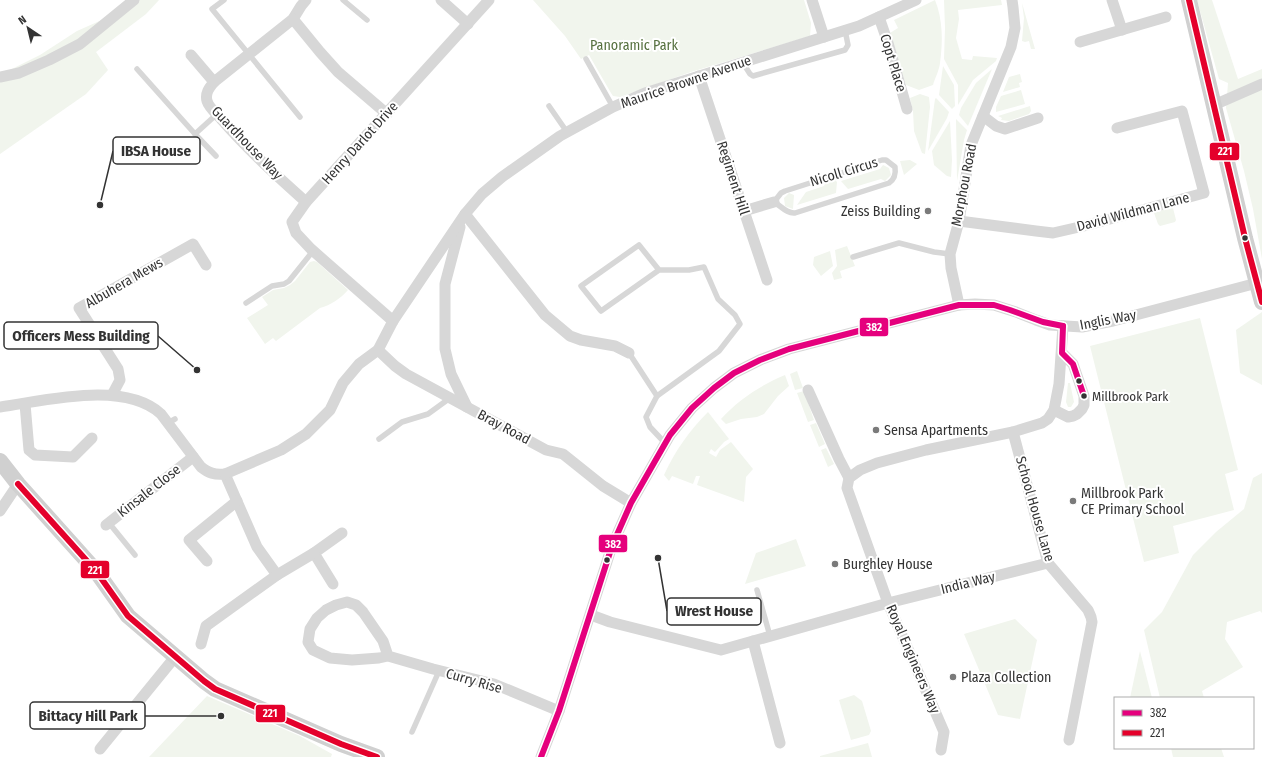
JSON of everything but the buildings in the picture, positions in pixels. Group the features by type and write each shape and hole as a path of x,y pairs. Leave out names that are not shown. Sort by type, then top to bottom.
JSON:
{"main road":[{"path":"1189,0 1245,238 1262,302"},
{"path":"0,461 18,484 96,571 128,616 215,689 341,744 377,757"}],"street":[{"path":"0,77 19,73 80,44 134,0"},
{"path":"442,0 468,24"},
{"name":"Henry Darlot Drive","path":"393,321 313,250 296,233 292,222 306,202 489,0"},
{"path":"812,0 824,37"},
{"name":"Maurice Browne Avenue","path":"465,214 482,194 502,177 567,132 613,107 645,94 699,76 845,30 879,17 916,0"},
{"name":"Morphou Road","path":"959,305 951,268 950,254 959,221 971,145 1011,47 1015,28 1012,0"},
{"path":"1112,0 1122,30"},
{"name":"Guardhouse Way","path":"301,2 293,19 214,82 209,87 206,94 207,103 217,114 255,155 306,202"},
{"name":"Copt Place","path":"879,17 907,109"},
{"path":"1080,42 1166,17"},
{"path":"293,19 338,72 387,114"},
{"path":"191,55 214,82"},
{"name":"Regiment Hill","path":"699,76 767,280"},
{"path":"1214,105 1262,84"},
{"name":"David Wildman Lane","path":"959,221 1053,233 1088,225 1204,193 1182,111 1117,128"},
{"path":"983,116 996,126 1005,129 1038,118"},
{"path":"744,211 774,202"},
{"path":"0,407 72,396 112,395 141,402 155,408 172,421 193,457 201,467 216,475 225,474 281,450 306,434 330,410 343,383 359,364 378,350 393,321 465,214"},
{"path":"465,214 545,315 570,336 581,340 615,346 629,353"},
{"path":"465,214 457,236 445,284 445,349 451,374 467,407"},
{"name":"Albuhera Mews","path":"112,395 120,380 118,369 79,308 193,244 206,264"},
{"name":"Inglis Way","path":"541,757 559,711 612,546 631,503 670,435 692,408 714,388 734,373 760,360 789,349 959,305 994,305 1043,322 1064,326 1082,327 1113,321 1257,283"},
{"path":"849,478 860,470 877,463 926,450 1014,432 1042,423 1048,419 1054,410 1059,384 1064,326"},
{"name":"Bray Road","path":"378,350 406,374 546,450 563,454 603,486 631,503"},
{"path":"1054,410 1068,417 1077,414 1084,405 1084,396 1073,364 1062,353"},
{"name":"Royal Engineers Way","path":"808,390 849,478 846,488 888,603 944,732 941,750"},
{"path":"25,404 30,450 35,455 73,457 92,438"},
{"name":"School House Lane","path":"1014,432 1048,563 1088,610 1092,622 1069,740"},
{"name":"Kinsale Close","path":"108,524 193,457"},
{"path":"225,474 257,548 277,575"},
{"path":"0,512 18,484"},
{"path":"207,561 189,540 237,501"},
{"path":"201,644 206,626 277,575 314,553 342,533"},
{"path":"314,553 333,584"},
{"name":"India Way","path":"591,614 610,622 721,650 888,603 1048,563"},
{"name":"Curry Rise","path":"388,656 383,642 363,612 356,605 347,602 326,610 317,618 310,630 308,642 313,650 330,658 352,660 388,656 440,671 494,684 559,711"},
{"path":"753,641 780,743"},
{"path":"100,749 175,657"}],"lane":[{"path":"224,0 212,9 300,117"},
{"path":"344,0 367,20"},
{"path":"743,63 753,76 845,50 848,45 845,30"},
{"path":"586,59 613,107"},
{"path":"137,69 216,156"},
{"path":"549,106 567,132"},
{"path":"195,134 217,114"},
{"name":"Nicoll Circus","path":"882,160 886,160 895,168 895,176 890,184 795,213 785,210 774,202 781,193 785,191 882,160"},
{"path":"853,257 899,243 934,252 950,254"},
{"path":"659,270 639,245 581,286 601,312 659,270 689,270 704,267 718,299 735,315 740,324 719,350 657,396 646,417 650,427 665,443"},
{"path":"246,303 272,286 284,284 289,281 313,250"},
{"path":"629,353 657,396"},
{"path":"379,439 402,422 428,414 450,398"},
{"path":"108,524 134,555"},
{"path":"758,590 770,636"},
{"path":"412,732 440,671"}],"green space":[{"path":"136,0 159,0 146,14 96,52 108,70 86,94 0,154 0,75 40,55 77,31 104,19"},
{"name":"Panoramic Park","path":"533,0 804,0 811,23 810,36 691,72 620,97 613,96 589,55 581,59 565,36"},
{"path":"935,0 940,15 942,31 942,47 939,66 933,85 919,90 906,85 890,33 898,28 894,20"},
{"path":"944,0 1001,0 1002,5 958,10 959,19 956,38 962,59 972,60 973,56 997,58 996,61 973,80 958,105 958,85 944,59"},
{"path":"1197,0 1212,0 1238,79 1262,69 1262,259 1253,209 1244,171 1226,108 1228,83 1219,79"},
{"path":"1022,3 1035,49 1031,49 1029,41 1022,41 1024,18"},
{"path":"943,66 954,85 955,106 952,109 939,95"},
{"path":"992,69 968,126 959,115 961,108 976,83"},
{"path":"1020,74 1022,82 1019,83 1020,87 1003,92 1009,77"},
{"path":"1021,90 1025,104 996,112 996,107 1001,96"},
{"path":"920,94 929,97 930,107 925,154 922,153 914,131 913,111 910,98"},
{"path":"936,98 949,112 928,151 935,99"},
{"path":"1030,106 1031,111 1029,114 1009,121 1001,120 1002,118 998,116"},
{"path":"956,119 967,130 957,181"},
{"path":"950,121 952,160 951,177 947,176 934,165 932,151"},
{"path":"910,160 917,164 904,175 900,161"},
{"path":"883,165 889,168 891,175 885,181 881,179 848,189 841,181 880,169"},
{"path":"834,179 837,182 836,193 797,205 806,192 824,186 826,182"},
{"path":"789,193 794,195 793,209 785,206 784,198"},
{"path":"1171,206 1173,208 1176,220 1175,222 1160,226 1154,213 1156,210"},
{"path":"847,246 855,266 840,271 842,278 834,280 832,273 837,266 835,250"},
{"path":"830,251 833,266 821,276 813,265 814,257"},
{"path":"314,261 348,290 339,299 320,308 276,341 273,338 265,344 247,318 268,305 262,297 273,290 290,285 310,262"},
{"path":"1262,312 1262,385 1240,373 1236,330"},
{"path":"1200,318 1238,470 1225,474 1234,510 1173,526 1179,553 1144,562 1090,346"},
{"path":"797,371 803,388 795,390 790,374"},
{"path":"785,375 789,386 778,396 764,414 726,424 721,419 735,405 751,393 767,383"},
{"path":"1068,383 1070,383 1074,402 1071,407 1068,407 1066,402"},
{"path":"804,391 814,420 808,422 797,393"},
{"path":"708,412 729,439 724,442 715,452 711,449 709,453 716,457 720,450 731,442 753,469 746,477 744,502 697,485 700,476 696,476 693,484 672,476 669,481 664,475 683,442"},
{"path":"816,423 825,444 819,447 810,425"},
{"path":"826,448 834,464 828,467 821,450"},
{"path":"1262,473 1262,613 1260,611 1227,622 1225,639 1243,667 1202,691 1204,697 1160,697 1144,630 1162,612 1193,555 1216,532 1244,509 1253,478"},
{"path":"796,539 806,566 745,584 756,553"},
{"path":"1015,619 1037,640 1020,719 998,715 964,634"},
{"path":"1140,651 1152,697 1130,697"},
{"path":"854,695 862,701 871,731 869,735 851,740 839,700"},
{"path":"207,696 300,736 332,754 331,757 149,757"},
{"path":"868,743 872,757 820,757 820,756"},
{"path":"1171,749 1221,749 1224,757 1173,757"}],"transit line":[{"name":"221","path":"1189,0 1245,238 1262,302"},
{"name":"382","path":"541,757 559,711 612,546 631,503 670,435 692,408 714,388 734,373 760,360 789,349 959,305 994,305 1043,322 1063,326"},
{"name":"382","path":"1063,326 1062,353 1073,364 1084,396"},
{"name":"221","path":"18,484 96,571 128,616 204,681 215,689 341,744 377,757"}],"place":[{"name":"IBSA House","path":"100,205"},
{"name":"Zeiss Building","path":"928,211"},
{"name":"Officers Mess Building","path":"197,370"},
{"name":"Millbrook Park","path":"1084,396"},
{"name":"Sensa Apartments","path":"876,430"},
{"name":"Millbrook Park CE Primary School","path":"1073,501"},
{"name":"Wrest House","path":"658,558"},
{"name":"Burghley House","path":"835,564"},
{"name":"Plaza Collection","path":"953,677"},
{"name":"Bittacy Hill Park","path":"221,716"}]}
